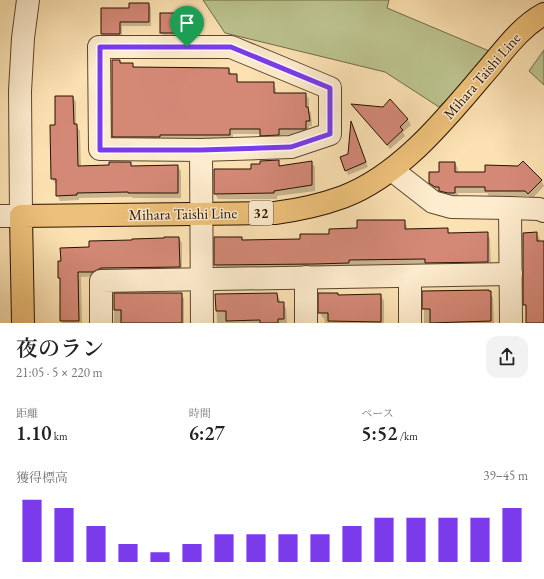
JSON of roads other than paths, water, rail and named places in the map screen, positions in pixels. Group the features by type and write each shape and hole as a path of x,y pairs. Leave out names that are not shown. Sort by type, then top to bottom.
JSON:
{"main road":[{"name":"Mihara Taishi Line","path":"11,216 274,213 314,206 344,197 392,170 431,133 462,100 524,28 544,14"},
{"path":"11,216 23,323"}],"street":[{"path":"11,216 23,38 28,0"},
{"path":"100,47 231,47 330,88 330,134 291,147 201,150 100,150 100,47"},
{"path":"201,150 202,323"},
{"path":"392,170 433,202 451,208 510,208 538,209 544,211"},
{"path":"510,208 511,323"},
{"path":"101,323 101,281 511,274"},
{"path":"410,276 410,323"},
{"path":"306,278 306,323"}]}
